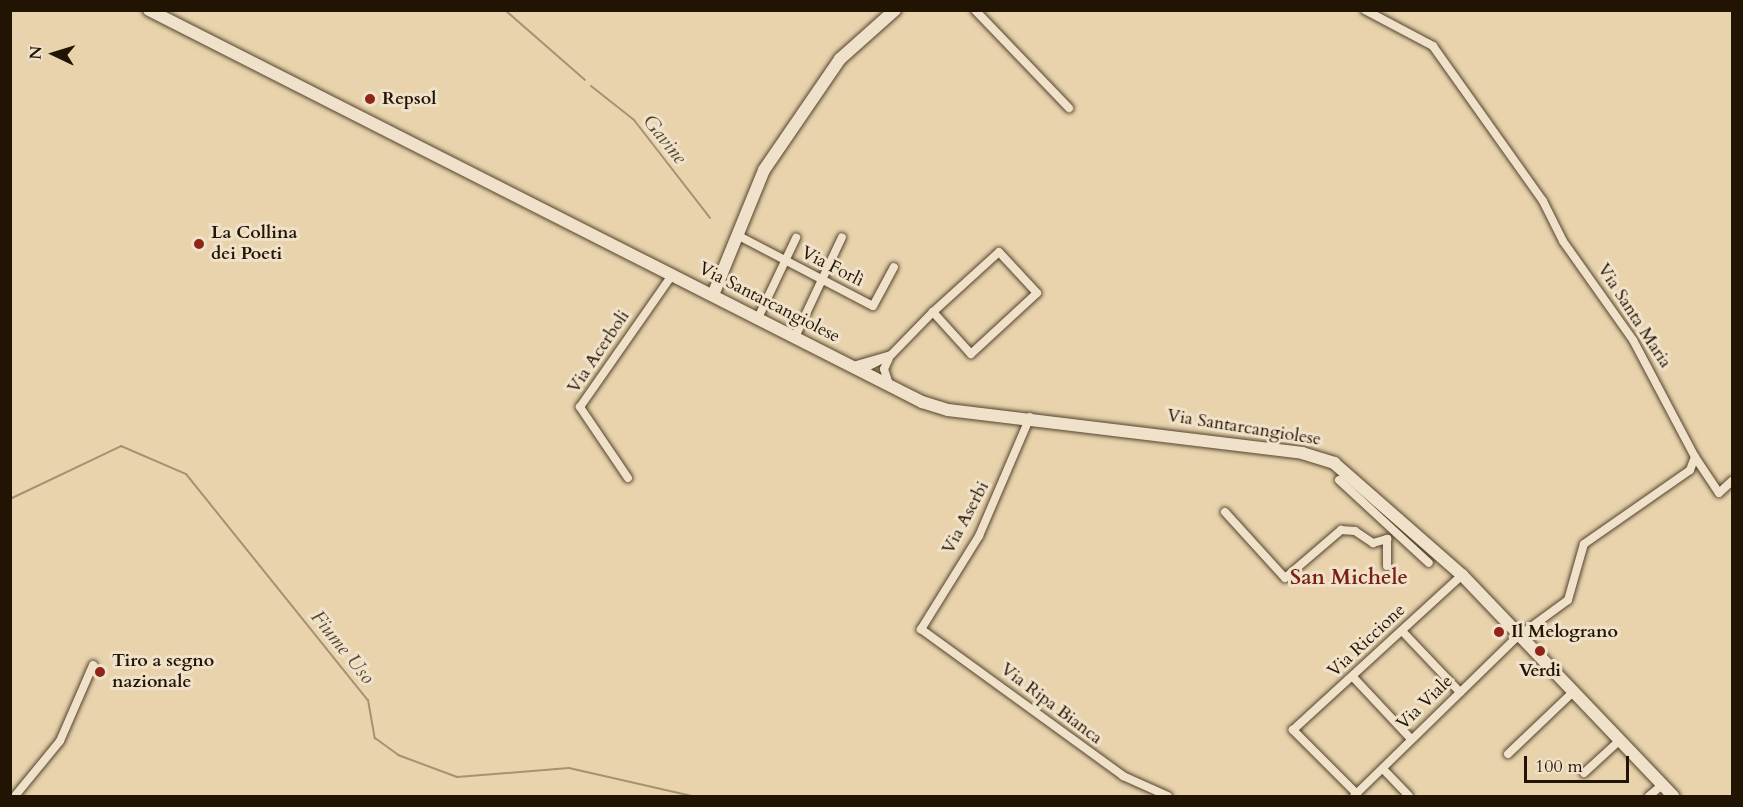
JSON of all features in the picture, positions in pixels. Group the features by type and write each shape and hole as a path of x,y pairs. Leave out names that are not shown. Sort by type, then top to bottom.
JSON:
{"main road":[{"name":"Via Santarcangiolese","path":"148,10 891,387 948,410 1030,417 1324,459 1401,518 1462,575 1673,796"},
{"path":"713,295 765,170 828,75 895,10"}],"street":[{"path":"975,10 1069,108"},
{"name":"Via Santa Maria","path":"1365,10 1433,46 1544,201 1563,241 1633,340 1708,478"},
{"name":"Via Forlì","path":"737,235 873,306 894,267"},
{"path":"795,337 820,279 842,237"},
{"path":"758,318 796,238"},
{"path":"891,387 884,369 891,355 933,312 999,252 1038,293 971,354 933,312"},
{"name":"Via Acerboli","path":"628,478 580,407 672,275"},
{"path":"857,368 891,355"},
{"name":"Via Aserbi","path":"921,629 979,536 1030,417"},
{"path":"1520,635 1568,600 1584,544 1690,470 1695,457"},
{"path":"1690,470 1708,478 1719,493 1732,481"},
{"path":"1339,480 1429,563"},
{"path":"1225,512 1285,578 1341,530 1355,531 1373,543 1386,539"},
{"path":"1387,566 1386,539 1401,518"},
{"name":"Via Riccione","path":"1356,795 1293,730 1403,632 1462,575"},
{"name":"Via Ripa Bianca","path":"921,629 1057,732 1123,776 1168,796"},
{"path":"1403,632 1460,692"},
{"name":"Via Viale","path":"1356,795 1520,635"},
{"path":"15,796 60,741 93,665"},
{"path":"1353,677 1411,740"},
{"path":"1508,754 1573,692"},
{"path":"1584,773 1620,740"},
{"path":"1383,769 1409,796"},
{"path":"1648,796 1662,785"}],"waterway":[{"name":"Gavine","path":"251,10 260,10"},
{"name":"Gavine","path":"505,10 585,80"},
{"name":"Gavine","path":"591,86 634,120 710,218"},
{"name":"Fiume Uso","path":"10,499 121,446 186,474 368,700 375,738 398,755 457,777 569,768 692,796"}],"place":[{"name":"Repsol","path":"370,99"},
{"name":"La Collina dei Poeti","path":"199,244"},
{"name":"Il Melograno","path":"1499,632"},
{"name":"Verdi","path":"1540,651"},
{"name":"Tiro a segno nazionale","path":"100,672"}],"district":[{"name":"San Michele","path":"1349,578"}]}
